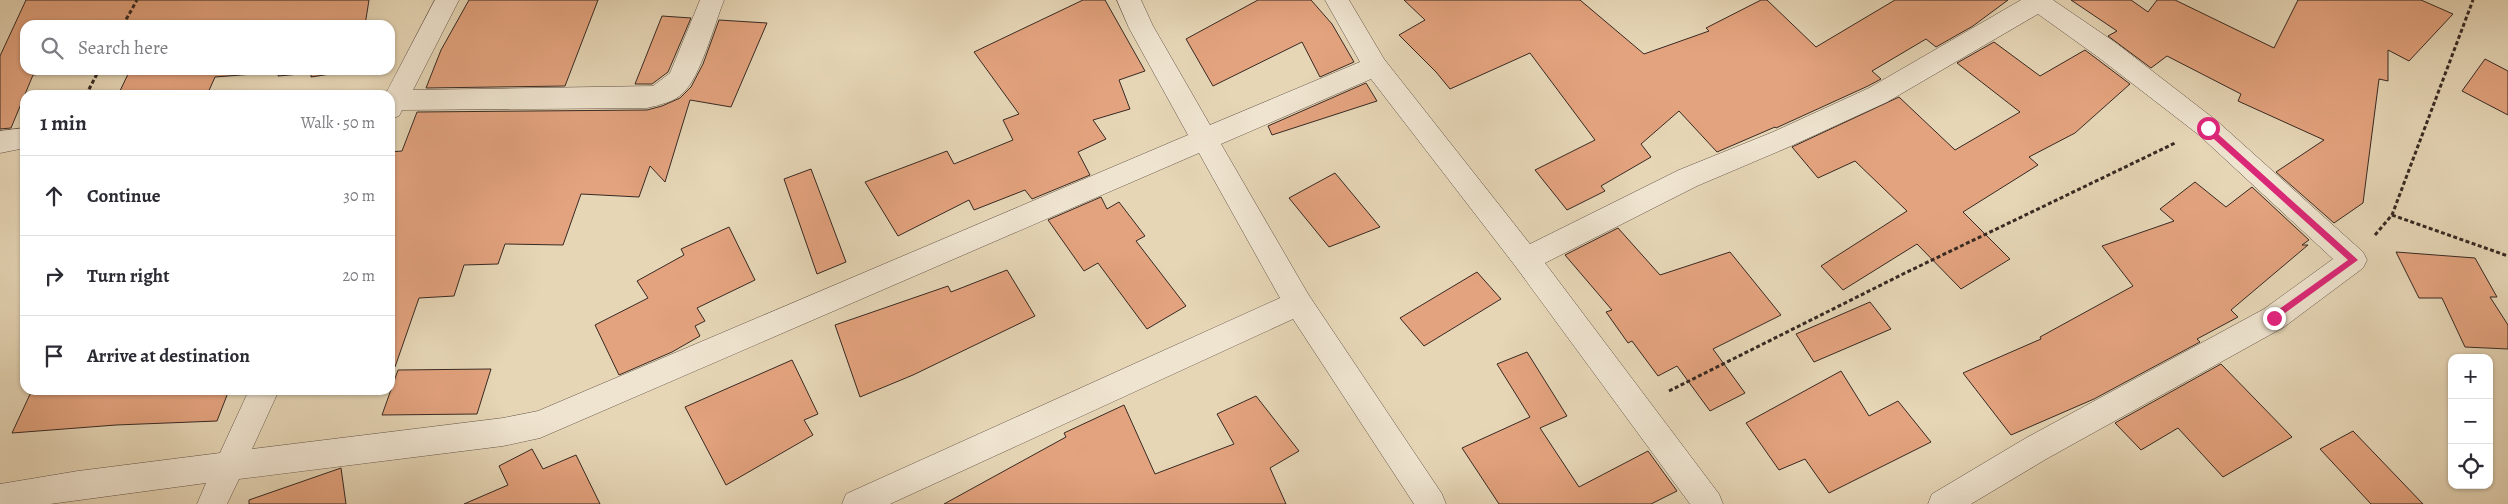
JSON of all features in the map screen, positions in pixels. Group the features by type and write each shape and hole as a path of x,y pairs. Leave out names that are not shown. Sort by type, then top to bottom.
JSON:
{"street":[{"path":"395,96 447,0"},
{"path":"395,103 647,98 659,95 675,87 681,78 712,0"},
{"path":"1129,0 1141,28 1298,304 1431,504"},
{"path":"1337,0 1375,66 1526,259 1708,504"},
{"path":"1526,259 1688,178 1782,139 1878,95 2035,2 2056,13 2208,128 2354,260 2274,318 2037,448 1943,504"},
{"path":"0,498 502,432 540,424 1375,66"},
{"path":"0,142 20,139"},
{"path":"857,504 1298,304"},
{"path":"212,504 262,395"}],"path":[{"path":"126,20 137,0"},
{"path":"2354,260 2392,215 2473,0"},
{"path":"89,90 96,75"},
{"path":"1638,408 1747,350 2208,128"},
{"path":"2392,215 2508,256"}],"building":[{"path":"26,0 369,0 366,20 20,20 20,75 33,75 27,90 20,90 20,106 11,128 0,129 0,56"},
{"path":"469,0 598,0 565,86 426,88 441,50"},
{"path":"1083,0 1105,0 1145,71 1119,80 1130,109 1093,120 1106,139 1078,152 1090,175 1032,199 1025,190 974,210 969,200 898,236 865,182 947,151 954,164 1013,140 1003,120 1019,114 974,52"},
{"path":"1258,0 1311,0 1332,24 1354,62 1320,77 1302,42 1213,86 1186,39"},
{"path":"1404,0 1580,0 1644,54 1709,31 1706,28 1761,0 1767,0 1816,47 1895,0 2008,0 1973,26 1936,47 1926,39 1872,71 1881,79 1868,86 1776,128 1717,152 1679,111 1641,144 1651,157 1601,186 1605,191 1567,210 1535,170 1595,140 1530,53 1450,89 1399,35 1425,20"},
{"path":"2071,0 2131,0 2148,12 2157,0 2175,0 2274,48 2298,0 2421,0 2453,14 2409,61 2388,50 2388,81 2379,79 2363,203 2334,223 2276,172 2324,140 2238,101 2241,94 2167,56 2151,68 2108,36 2117,31"},
{"path":"662,16 691,18 668,72 652,84 635,84"},
{"path":"719,20 767,23 731,107 690,100 665,182 650,166 639,197 581,194 563,245 505,244 498,264 464,265 454,296 419,298 395,367 395,152 402,151 417,112 647,110 680,98 691,87 703,64"},
{"path":"1994,42 2040,76 2085,50 2130,84 2075,133 2029,157 2038,165 1963,212 2010,259 1961,289 1917,244 1843,290 1821,266 1907,211 1855,161 1818,178 1792,147 1899,97 1955,150 2020,112 1957,63"},
{"path":"2485,59 2508,71 2508,115 2462,91"},
{"path":"128,75 241,75 215,77 209,90 120,90"},
{"path":"1366,83 1377,101 1272,135 1268,126"},
{"path":"811,169 846,262 817,274 784,179"},
{"path":"1335,173 1380,227 1329,247 1289,198"},
{"path":"2195,182 2226,207 2252,187 2309,240 2302,245 2308,245 2231,310 2238,317 2197,339 2200,342 2094,399 2011,435 1963,373 2041,339 2040,337 2133,286 2102,246 2174,221 2160,209"},
{"path":"1101,197 1107,209 1119,202 1145,236 1136,241 1186,306 1147,329 1098,263 1084,271 1048,220"},
{"path":"729,227 755,280 697,308 705,321 695,326 700,336 672,352 619,375 595,325 648,298 637,281 684,255 681,249"},
{"path":"1618,228 1660,275 1730,252 1781,315 1713,349 1745,393 1710,411 1677,366 1658,376 1632,341 1628,343 1606,312 1612,310 1565,255"},
{"path":"2396,252 2475,258 2497,297 2490,297 2508,325 2508,349 2465,347 2442,298 2419,298"},
{"path":"1007,270 1035,316 913,375 860,397 835,325 948,286 951,292"},
{"path":"1477,272 1501,299 1424,346 1400,318"},
{"path":"1870,302 1891,329 1814,362 1796,334"},
{"path":"1527,352 1567,416 1540,428 1579,487 1648,451 1677,491 1651,504 1499,504 1462,448 1530,417 1497,364"},
{"path":"792,360 818,414 804,420 813,435 726,485 685,407"},
{"path":"2221,364 2292,437 2223,477 2178,428 2141,450 2115,423"},
{"path":"491,369 477,414 382,415 389,395 395,395 395,378 398,370"},
{"path":"1841,371 1869,416 1898,401 1931,442 1829,493 1805,459 1779,470 1746,423"},
{"path":"30,395 227,395 217,421 116,425 12,433"},
{"path":"1256,396 1299,451 1270,468 1286,504 944,504 1066,437 1064,433 1124,405 1155,474 1234,444 1217,414"},
{"path":"2353,431 2423,504 2371,504 2320,449"},
{"path":"532,449 543,469 576,455 600,504 464,504 508,485 499,466"},
{"path":"341,468 346,504 249,504 249,500"}],"route":[{"path":"2208,128 2354,260 2274,318"}]}
